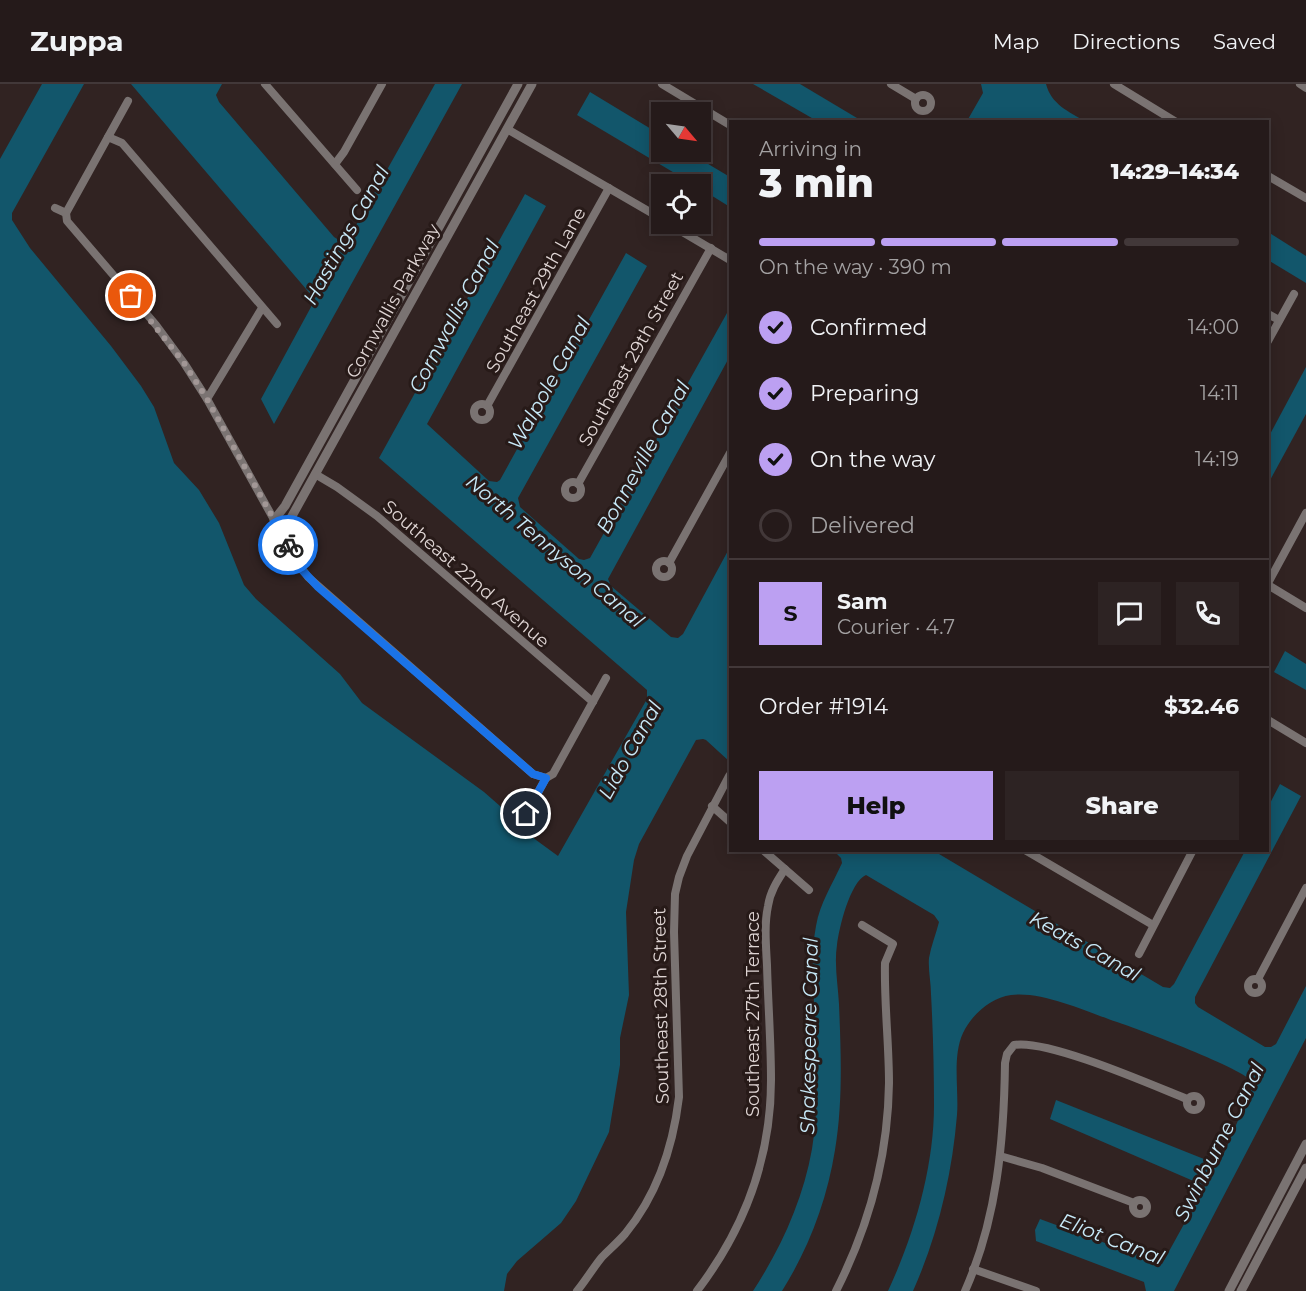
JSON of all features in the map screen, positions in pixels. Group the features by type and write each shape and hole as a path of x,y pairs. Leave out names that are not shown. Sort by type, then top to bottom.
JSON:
{"street":[{"path":"335,164 382,84"},
{"name":"Cornwallis Parkway","path":"274,520 285,506 518,84"},
{"name":"Cornwallis Parkway","path":"282,534 532,84"},
{"path":"662,84 729,124"},
{"path":"891,84 916,99"},
{"path":"1113,84 1173,120"},
{"path":"1300,84 1306,88"},
{"path":"270,86 357,190"},
{"path":"128,101 66,213 67,221 173,346 207,399 298,563 318,587 533,774 546,778"},
{"path":"497,123 651,213"},
{"path":"108,137 122,143 277,324"},
{"path":"1269,177 1306,198"},
{"name":"Southeast 29th Lane","path":"487,406 609,188"},
{"path":"55,208 66,213"},
{"path":"686,234 729,259"},
{"name":"Southeast 29th Street","path":"578,484 711,248"},
{"path":"408,282 419,288"},
{"path":"1269,339 1294,294"},
{"path":"207,399 262,308"},
{"path":"1269,315 1279,320"},
{"path":"669,563 729,455"},
{"name":"Southeast 22nd Avenue","path":"315,474 377,516 593,702"},
{"path":"1269,582 1306,513"},
{"path":"1269,585 1306,608"},
{"path":"526,814 546,778 553,774 606,678"},
{"path":"1269,721 1306,743"},
{"name":"Southeast 28th Street","path":"578,1291 597,1264 634,1222 656,1183 668,1153 679,1098 675,894 687,856 729,776"},
{"path":"712,806 729,821"},
{"path":"766,852 809,890"},
{"path":"1028,852 1153,925"},
{"path":"1139,954 1192,852"},
{"name":"Southeast 27th Terrace","path":"697,1291 716,1265 738,1227 751,1197 765,1143 771,1079 766,918 774,886 785,869"},
{"path":"1257,979 1306,888"},
{"path":"836,1291 858,1245 872,1203 879,1171 888,1104 885,963 893,944 862,924"},
{"path":"965,1291 974,1269 991,1210 1000,1156 1005,1063 1007,1054 1014,1045 1033,1045 1067,1054 1140,1079 1187,1099"},
{"path":"1229,1291 1306,1144"},
{"path":"1000,1156 1042,1168 1134,1203"},
{"path":"1241,1291 1306,1168"},
{"path":"1250,1252 1259,1257"},
{"path":"974,1269 1036,1291"}],"water":[{"path":"42,84 84,84 12,213 12,220 30,248 141,386 154,407 174,463 199,490 219,523 244,585 256,599 340,674 362,703 484,792 516,820 521,829 558,856 647,699 647,690 379,458 525,194 546,206 427,424 489,481 500,480 626,253 647,266 518,498 520,507 579,559 590,558 727,313 729,314 729,358 608,579 611,586 671,637 678,638 683,634 729,549 729,678 727,684 729,687 729,761 706,740 696,740 639,844 634,860 626,912 629,995 620,1038 620,1065 609,1132 576,1201 561,1223 517,1261 507,1274 504,1291 0,1291 0,159"},
{"path":"131,84 222,84 216,95 219,102 334,237 342,242 347,241 350,236 435,84 462,84 274,424 261,399 311,307 312,296"},
{"path":"753,84 800,84 860,120 815,120"},
{"path":"981,84 1046,84 1056,102 1083,120 968,120 983,93"},
{"path":"590,92 651,129 651,159 577,115"},
{"path":"656,162 705,162 729,176 729,206 711,195 711,174 676,174"},
{"path":"1269,233 1306,256 1306,283 1269,261"},
{"path":"1306,367 1306,414 1269,482 1269,436"},
{"path":"1285,651 1306,664 1306,690 1274,672"},
{"name":"Keats Canal","path":"1280,784 1301,796 1195,997 1195,1003 1265,1047 1271,1047 1276,1044 1306,986 1306,1038 1174,1291 1146,1291 1144,1282 1036,1241 1035,1230 1040,1219 1162,1264 1205,1186 1050,1119 1056,1100 1219,1165 1254,1083 1212,1059 1065,1003 1037,996 1011,995 989,1003 971,1019 963,1033 957,1063 955,1137 937,1227 913,1291 888,1291 921,1201 930,1153 934,1091 929,958 939,922 934,915 866,875 860,879 850,896 840,928 836,952 840,1096 838,1132 832,1169 809,1241 782,1291 753,1291 790,1223 803,1187 812,1149 817,1094 813,945 820,910 842,863 841,858 835,852 936,852 1163,987 1170,988 1244,852 1269,852 1269,805"}],"way so far":[{"path":"131,296 173,346 207,399 288,545"}],"route":[{"path":"288,545 302,570 318,587 533,774 546,778 526,814"}],"water label":[{"name":"Hastings Canal","path":"346,235"},
{"name":"Cornwallis Canal","path":"454,316"},
{"name":"Walpole Canal","path":"549,383"},
{"name":"Bonneville Canal","path":"643,457"},
{"name":"North Tennyson Canal","path":"555,551"},
{"name":"Lido Canal","path":"630,750"},
{"name":"Shakespeare Canal","path":"809,1036"},
{"name":"Swinburne Canal","path":"1219,1142"},
{"name":"Eliot Canal","path":"1112,1239"}]}
